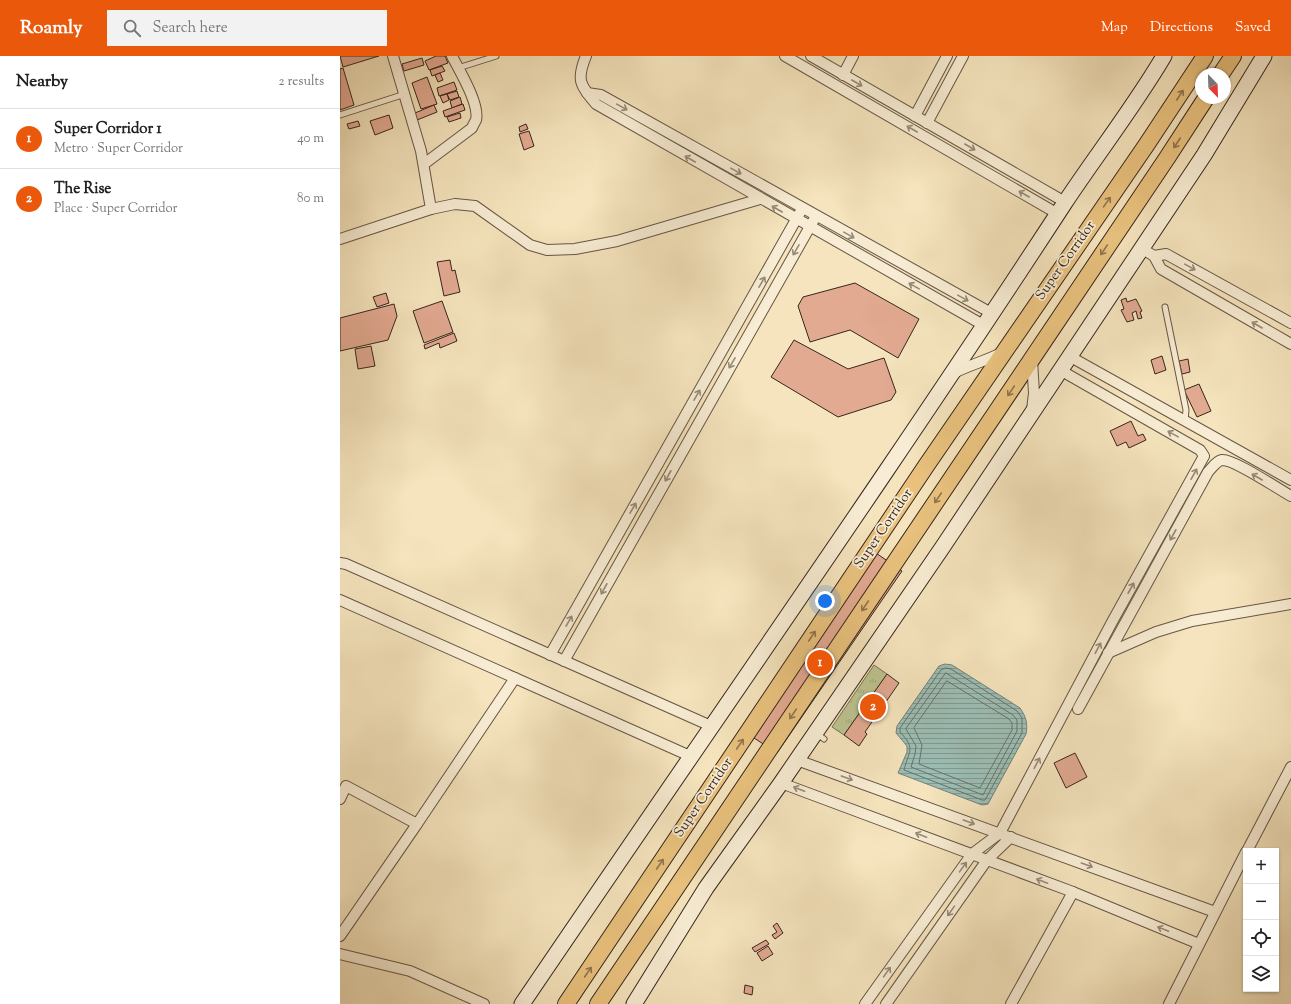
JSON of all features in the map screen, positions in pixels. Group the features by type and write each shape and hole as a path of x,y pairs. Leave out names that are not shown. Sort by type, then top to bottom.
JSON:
{"main road":[{"name":"Super Corridor","path":"566,1004 1003,352 1147,144 1205,56"},
{"path":"1225,68 1233,56"},
{"name":"Super Corridor","path":"598,1004 1202,104"}],"street":[{"path":"393,56 422,151 431,209"},
{"path":"424,164 472,128 476,120 476,112 469,91 452,56"},
{"path":"586,56 580,70 580,79 587,93 596,104 796,220 989,320"},
{"path":"785,56 1062,208"},
{"path":"811,56 927,123 1062,208"},
{"path":"843,75 853,56"},
{"path":"915,116 947,56"},
{"path":"927,123 963,56"},
{"path":"522,1004 690,756 954,373 1164,56"},
{"path":"634,1004 706,888 797,760 820,736 1032,411 1204,155 1264,56"},
{"path":"587,93 601,95 816,216 989,320"},
{"path":"340,239 431,209 455,204 475,206 530,245 547,250 575,249 617,241 760,199"},
{"path":"550,655 802,209"},
{"path":"564,661 816,216"},
{"path":"1141,248 1154,256 1161,269 1291,344"},
{"path":"1154,256 1166,254 1291,323"},
{"path":"954,373 971,364 986,360 1003,352"},
{"path":"1069,356 1291,480"},
{"path":"1032,358 1034,393 1032,411"},
{"path":"865,1004 972,854 1000,833 1108,629 1204,456 1200,450 1060,370"},
{"path":"1078,709 1208,472 1215,463 1222,460 1234,464 1291,496"},
{"path":"340,563 346,564 711,726"},
{"path":"340,600 690,756"},
{"path":"1108,653 1156,632 1192,621 1291,604"},
{"path":"340,936 516,678"},
{"path":"797,760 1215,912"},
{"path":"1248,848 1291,767"},
{"path":"781,783 1073,892 1199,944"},
{"path":"340,799 343,785 417,824"},
{"path":"886,1004 987,860 1011,837"},
{"path":"1169,1004 1243,858"},
{"path":"1011,1004 1073,892"},
{"path":"340,954 410,971 484,1004"}],"lane":[{"path":"458,68 496,56"},
{"path":"340,115 405,94"},
{"path":"1165,307 1186,410 1185,420"}],"green space":[{"path":"874,665 887,674 844,735 832,727"}],"water":[{"path":"945,664 952,665 1020,708 1026,720 1026,734 988,804 982,805 898,773 907,752 907,746 896,733 897,726 939,666"}],"building":[{"path":"340,56 379,56 343,67"},
{"path":"436,56 445,56 448,63 429,70 425,61"},
{"path":"422,58 424,65 404,71 402,64"},
{"path":"442,66 445,71 432,76 430,70"},
{"path":"343,68 354,105 340,110 340,69"},
{"path":"440,73 443,80 438,82 435,75"},
{"path":"427,77 437,104 421,109 412,83"},
{"path":"454,82 457,90 439,96 437,88"},
{"path":"457,91 459,97 450,100 447,94"},
{"path":"447,94 449,100 443,103 440,96"},
{"path":"460,97 462,104 452,108 450,101"},
{"path":"463,104 465,110 445,117 443,111"},
{"path":"434,105 437,112 417,120 415,113"},
{"path":"460,113 461,118 449,122 447,117"},
{"path":"389,115 393,128 375,135 370,121"},
{"path":"358,121 360,126 349,129 347,124"},
{"path":"526,124 528,129 520,132 519,127"},
{"path":"529,131 534,146 524,150 519,134"},
{"path":"450,260 452,271 455,270 460,292 444,296 437,262"},
{"path":"855,283 919,319 898,358 850,330 810,342 798,306 803,297"},
{"path":"386,293 389,303 377,307 373,297"},
{"path":"1126,298 1127,302 1136,299 1142,311 1140,312 1142,318 1138,319 1136,311 1132,313 1134,320 1127,322 1121,310 1124,309 1121,300"},
{"path":"442,301 453,332 424,343 413,311"},
{"path":"394,304 397,316 388,340 340,351 340,318"},
{"path":"454,333 457,341 440,348 439,343 425,349 424,345"},
{"path":"794,340 848,369 884,358 896,392 891,400 838,417 771,377"},
{"path":"371,346 375,366 358,369 355,349"},
{"path":"1162,356 1166,370 1155,374 1151,360"},
{"path":"1188,359 1190,372 1182,374 1179,361"},
{"path":"1199,384 1211,411 1197,417 1184,390"},
{"path":"1131,421 1138,436 1143,434 1146,440 1129,448 1126,442 1117,446 1110,431"},
{"path":"876,553 902,571 777,753 751,736"},
{"path":"887,674 899,683 865,732 867,734 859,746 844,735"},
{"path":"1075,753 1087,777 1066,788 1054,763"},
{"path":"777,923 783,933 775,939 772,935 777,932 773,926"},
{"path":"766,940 769,944 755,952 752,948"},
{"path":"768,946 773,954 762,961 757,953"},
{"path":"745,985 753,987 752,995 744,993"}],"place":[{"name":"Super Corridor 1","path":"820,663"},
{"name":"The Rise","path":"873,707"}]}
